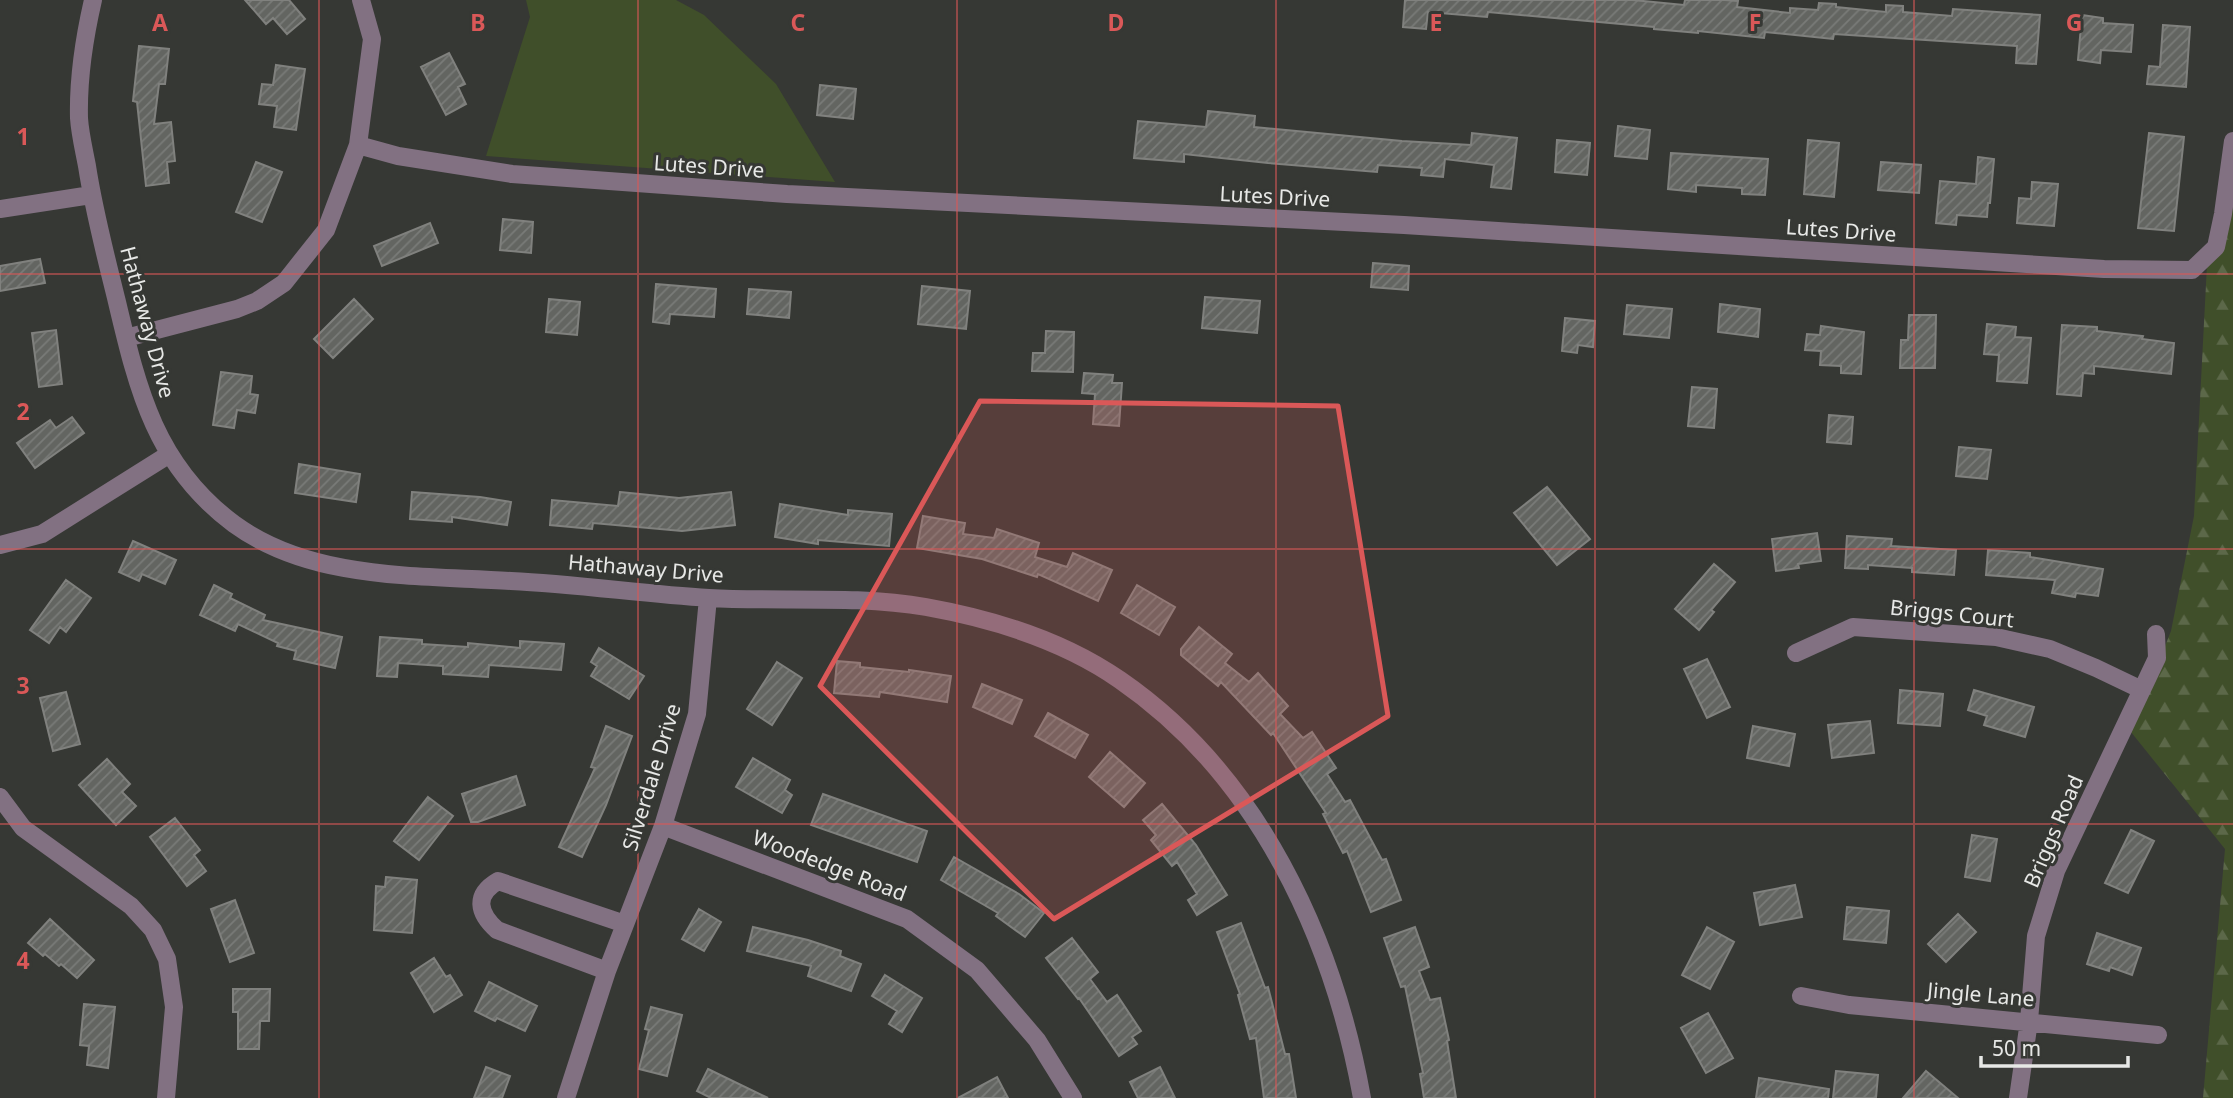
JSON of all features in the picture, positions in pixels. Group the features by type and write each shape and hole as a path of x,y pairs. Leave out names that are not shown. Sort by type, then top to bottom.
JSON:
{"street":[{"name":"Hathaway Drive","path":"93,0 82,47 79,121 91,195 137,385 167,455 206,501 265,544 300,558 368,572 554,583 708,598 858,601 924,607 1032,636 1078,655 1120,680 1172,722 1218,768 1262,831 1292,883 1323,952 1340,1003 1362,1098"},
{"path":"125,338 237,309 257,301 284,283 326,230 358,145 372,39 361,0"},
{"name":"Lutes Drive","path":"358,145 398,156 512,174 787,194 1404,225 2104,270 2192,270 2216,247 2233,141"},
{"path":"0,209 91,195"},
{"path":"0,545 42,534 167,455"},
{"name":"Silverdale Drive","path":"566,1098 607,971 663,826 697,714 708,598"},
{"name":"Briggs Court","path":"1796,653 1853,627 1996,636 2050,649 2096,667 2142,690"},
{"name":"Briggs Road","path":"2018,1098 2029,1021 2036,936 2056,871 2157,658 2156,634"},
{"path":"0,797 23,828 131,906 153,930 167,959 174,1007 166,1098"},
{"name":"Woodedge Road","path":"663,826 907,919 977,970 1037,1040 1073,1098"},
{"path":"607,971 497,930 484,919 480,905 487,887 498,881 625,924"},
{"name":"Jingle Lane","path":"1801,996 1849,1005 2158,1035"}],"highlighted area":[{"path":"980,401 1338,406 1388,716 1054,919 820,686"}],"green space":[{"path":"526,0 676,0 704,15 776,84 835,182 486,156 530,17"},
{"path":"2233,141 2233,1098 2203,1098 2225,849 2131,732 2171,631 2194,516 2207,265"}],"building":[{"path":"245,0 289,0 305,19 287,34 273,18 266,24"},
{"path":"1405,0 1633,0 1684,5 1685,0 1725,0 1738,1 1737,7 1790,13 1790,8 1818,10 1819,3 1886,12 1886,5 1903,6 1903,12 1952,16 1953,9 2040,15 2036,64 2016,63 2017,46 1834,34 1833,39 1765,32 1764,38 1488,12 1487,17 1428,12 1426,29 1403,27"},
{"path":"2082,15 2103,18 2103,23 2133,25 2131,52 2101,50 2100,63 2078,60"},
{"path":"2163,25 2190,27 2186,87 2147,84 2149,66 2160,67"},
{"path":"139,46 169,49 165,84 159,84 154,124 171,122 175,161 167,162 169,183 146,186 137,102 133,101"},
{"path":"449,53 465,84 458,87 466,104 446,115 421,67"},
{"path":"276,65 305,69 296,130 274,127 277,106 259,104 262,84 273,85"},
{"path":"820,85 856,89 853,119 817,115"},
{"path":"1208,111 1255,116 1254,127 1402,141 1471,145 1472,133 1517,138 1511,189 1491,187 1494,165 1445,159 1443,177 1421,175 1422,168 1378,165 1377,172 1184,154 1184,162 1134,158 1138,121 1206,127"},
{"path":"1618,126 1650,130 1647,159 1615,156"},
{"path":"2149,133 2184,137 2174,231 2138,228"},
{"path":"1557,140 1590,143 1587,175 1555,172"},
{"path":"1808,140 1839,143 1834,197 1804,194"},
{"path":"1671,153 1768,159 1765,195 1742,194 1742,188 1696,185 1696,192 1668,189"},
{"path":"1978,157 1994,159 1987,217 1957,215 1956,225 1936,223 1940,181 1976,184"},
{"path":"256,162 282,172 262,222 236,212"},
{"path":"1881,162 1921,165 1919,193 1878,190"},
{"path":"2032,182 2058,184 2054,226 2017,223 2019,198 2031,199"},
{"path":"503,219 533,222 531,253 500,250"},
{"path":"430,223 438,243 382,266 374,246"},
{"path":"40,259 45,283 0,291 0,266"},
{"path":"1373,263 1409,266 1408,290 1371,287"},
{"path":"656,284 716,289 714,317 670,314 669,324 653,322"},
{"path":"922,286 970,291 966,329 918,324"},
{"path":"749,289 791,292 789,318 747,314"},
{"path":"1205,297 1260,301 1257,333 1202,328"},
{"path":"354,299 373,319 333,358 314,339"},
{"path":"549,299 580,302 577,335 546,332"},
{"path":"1720,304 1760,309 1758,337 1718,332"},
{"path":"1627,305 1672,309 1669,338 1624,334"},
{"path":"1909,315 1936,315 1935,368 1900,368 1901,340 1908,340"},
{"path":"1565,318 1595,321 1593,347 1578,345 1577,353 1562,351"},
{"path":"1987,324 2016,327 2015,337 2031,338 2027,383 1997,381 1999,355 1984,354"},
{"path":"2062,325 2097,327 2097,331 2143,336 2142,339 2174,343 2171,374 2094,366 2094,374 2083,373 2081,396 2057,394"},
{"path":"1821,326 1864,332 1861,374 1841,373 1841,366 1820,365 1821,351 1805,350 1807,334 1820,335"},
{"path":"56,330 62,384 39,387 32,333"},
{"path":"1046,331 1074,332 1073,372 1032,371 1033,353 1045,353"},
{"path":"221,372 252,376 250,394 258,395 255,413 237,410 234,428 213,425"},
{"path":"1084,373 1113,375 1112,383 1122,383 1119,426 1093,424 1095,394 1082,393"},
{"path":"1692,387 1717,389 1714,428 1688,426"},
{"path":"1829,415 1853,417 1851,444 1827,442"},
{"path":"72,417 84,433 35,468 17,443 50,420 56,428"},
{"path":"1959,447 1991,450 1987,479 1956,476"},
{"path":"299,464 360,474 356,502 295,493"},
{"path":"1547,487 1590,539 1557,565 1514,513"},
{"path":"412,492 511,502 507,525 452,517 452,522 410,519"},
{"path":"620,492 679,498 731,492 735,525 682,531 593,523 592,529 550,525 552,500 618,506"},
{"path":"780,504 848,515 848,510 892,514 889,546 818,540 818,544 775,537"},
{"path":"923,516 965,523 963,534 994,538 997,529 1039,543 1035,557 1067,567 1073,553 1112,570 1098,601 1038,574 1037,577 982,559 917,548"},
{"path":"1817,533 1821,561 1776,571 1772,539"},
{"path":"1847,536 1892,539 1891,546 1956,550 1954,575 1912,572 1912,568 1868,565 1868,569 1845,568"},
{"path":"133,541 176,560 165,584 142,574 139,581 119,572"},
{"path":"1988,550 2030,553 2030,557 2103,569 2098,596 2076,593 2075,597 2052,593 2055,580 1986,575"},
{"path":"1714,564 1735,582 1711,610 1714,612 1699,630 1675,609"},
{"path":"66,580 91,598 66,632 60,627 49,643 30,630"},
{"path":"214,585 232,594 230,598 265,615 263,620 342,637 335,668 294,659 296,651 277,646 278,643 238,624 235,631 200,615"},
{"path":"1137,585 1175,607 1159,635 1121,613"},
{"path":"1199,627 1232,654 1225,663 1249,682 1258,673 1288,706 1280,714 1303,738 1312,732 1336,768 1327,774 1345,802 1350,800 1382,860 1386,859 1401,900 1371,912 1347,851 1343,853 1323,814 1326,813 1273,733 1271,735 1221,682 1218,686 1181,655 1181,649"},
{"path":"380,637 422,640 422,644 468,647 468,643 520,648 520,641 564,644 561,670 489,665 488,677 443,674 443,666 398,663 397,677 377,676"},
{"path":"599,648 644,676 629,699 591,676 597,666 591,662"},
{"path":"1707,659 1730,707 1707,718 1684,669"},
{"path":"837,661 860,663 860,667 951,676 947,702 880,692 879,697 834,693"},
{"path":"777,662 802,678 772,725 747,709"},
{"path":"982,684 1022,700 1012,724 973,707"},
{"path":"1900,690 1943,694 1940,726 1898,723"},
{"path":"1974,690 2034,707 2025,737 1984,725 1987,716 1968,710"},
{"path":"66,692 80,744 53,751 40,698"},
{"path":"1048,713 1088,735 1075,758 1035,736"},
{"path":"1870,721 1874,753 1832,758 1828,725"},
{"path":"606,726 632,736 606,805 582,857 559,847 595,768 591,767"},
{"path":"1753,726 1795,734 1789,766 1747,758"},
{"path":"1110,752 1145,783 1124,807 1089,777"},
{"path":"753,758 790,780 785,790 792,795 782,813 736,787"},
{"path":"107,759 130,784 122,792 136,806 116,825 79,785"},
{"path":"516,776 525,805 478,822 471,822 462,794"},
{"path":"823,794 927,831 917,862 811,825"},
{"path":"428,797 453,816 419,860 394,841"},
{"path":"1162,804 1196,845 1227,895 1197,915 1188,900 1197,894 1177,862 1172,866 1151,840 1156,835 1143,820"},
{"path":"175,818 200,850 194,855 206,871 187,886 150,837"},
{"path":"2131,830 2154,841 2128,893 2105,883"},
{"path":"1972,835 1997,839 1990,881 1965,877"},
{"path":"954,857 1019,894 1044,913 1025,937 996,916 998,913 941,880"},
{"path":"386,877 417,880 412,933 374,930 376,886 385,887"},
{"path":"1795,885 1802,917 1760,925 1754,893"},
{"path":"235,900 254,953 230,962 211,909"},
{"path":"1847,907 1889,911 1886,943 1844,939"},
{"path":"699,909 721,922 704,951 682,939"},
{"path":"1958,914 1976,932 1946,962 1928,944"},
{"path":"50,919 94,960 77,978 28,943"},
{"path":"1241,923 1265,988 1268,987 1285,1054 1289,1054 1296,1098 1264,1098 1256,1038 1250,1039 1238,995 1240,994 1217,932"},
{"path":"753,927 841,951 840,956 861,964 851,991 808,976 811,966 747,951"},
{"path":"1415,927 1429,967 1419,971 1430,1000 1440,998 1449,1040 1447,1041 1456,1098 1424,1098 1420,1074 1423,1073 1405,986 1401,987 1384,938"},
{"path":"1707,927 1734,942 1710,989 1682,975"},
{"path":"2097,933 2141,948 2132,975 2110,967 2109,971 2087,964"},
{"path":"1072,938 1098,972 1090,979 1107,1002 1117,995 1141,1031 1132,1037 1137,1044 1119,1056 1079,998 1046,958"},
{"path":"434,958 446,977 450,975 462,995 434,1012 411,973"},
{"path":"885,975 922,998 902,1032 889,1024 897,1011 872,996"},
{"path":"489,982 537,1006 525,1031 475,1011"},
{"path":"233,989 270,989 269,1021 260,1021 259,1049 238,1049 238,1012 233,1012"},
{"path":"84,1004 115,1007 108,1068 87,1065 89,1046 80,1045"},
{"path":"651,1007 682,1015 667,1076 639,1069 649,1030 645,1029"},
{"path":"1708,1013 1733,1058 1706,1073 1681,1028"},
{"path":"486,1067 510,1076 502,1098 474,1098"},
{"path":"1160,1067 1175,1098 1138,1098 1130,1082"},
{"path":"708,1069 768,1098 711,1098 697,1091"},
{"path":"1836,1071 1878,1075 1876,1098 1833,1098"},
{"path":"1926,1071 1958,1098 1903,1098"},
{"path":"997,1077 1008,1098 958,1098"},
{"path":"1759,1078 1829,1089 1828,1098 1756,1098"}]}
